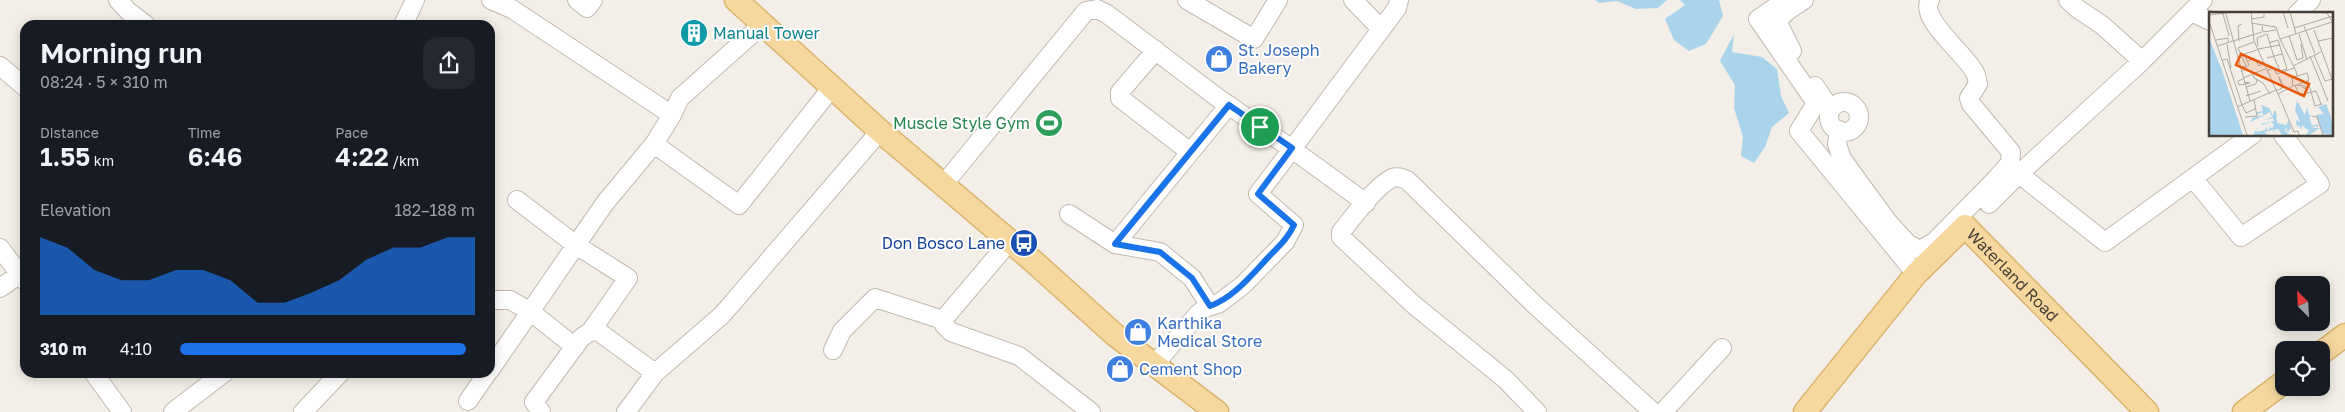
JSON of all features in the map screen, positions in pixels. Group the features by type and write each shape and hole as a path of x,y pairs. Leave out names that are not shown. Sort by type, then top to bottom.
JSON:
{"main road":[{"path":"736,0 833,86 880,131 1115,335 1217,412"},
{"name":"Waterland Road","path":"1805,412 1916,274 1965,226 2148,412"},
{"path":"2330,346 2345,335"},
{"path":"2244,412 2275,389"}],"street":[{"path":"118,0 140,20"},
{"path":"405,20 415,0"},
{"path":"577,0 587,8 593,0"},
{"path":"1187,0 1254,39 1278,0"},
{"path":"1353,0 1381,29"},
{"path":"1154,364 1198,314 1210,306 1218,304 1243,284 1285,242 1294,225 1258,194 1397,8 1398,0"},
{"path":"1786,0 1758,20 1816,103 1799,131 1916,274"},
{"path":"1804,0 1786,12 1778,23 1834,122 1842,159 1888,222 1908,244 1920,250 1934,242 1996,179 2010,162 2011,152 1971,104 1969,98 1978,84 1975,72 1940,30 1928,10 1930,0"},
{"path":"2068,0 2102,25 2142,61"},
{"path":"2299,12 2311,0"},
{"path":"495,1 512,9 672,116"},
{"path":"1965,226 2142,61 2197,6 2209,20"},
{"path":"943,185 1086,11 1097,9 1108,14 1229,105 1292,148 1366,203"},
{"path":"495,363 605,203 654,144 672,116 680,98 763,24"},
{"path":"1156,50 1120,92 1120,98 1190,152"},
{"path":"0,66 20,83"},
{"path":"654,144 739,205 833,86"},
{"path":"1115,244 1229,105"},
{"path":"1810,145 1834,122"},
{"path":"626,412 655,373 722,315 880,131"},
{"path":"2019,174 2105,242 2251,136"},
{"path":"2193,178 2241,237 2320,184 2284,136"},
{"path":"1537,412 1505,379 1414,305 1344,240 1341,232 1366,203 1393,178 1399,177 1407,180 1534,304 1653,412"},
{"path":"517,200 576,245 628,278 592,331 582,338 534,402 542,412"},
{"path":"1069,214 1115,244 1160,252 1192,278 1210,306"},
{"path":"943,320 1009,242"},
{"path":"0,248 20,274"},
{"path":"0,288 20,278"},
{"path":"833,350 842,332 875,298 943,320 951,332 1019,356 1091,412"},
{"path":"495,300 510,300 531,312 575,347"},
{"path":"592,331 599,332 655,373"},
{"path":"1663,412 1722,348"},
{"path":"97,378 122,412"},
{"path":"173,412 217,378"},
{"path":"304,412 335,378"},
{"path":"468,401 484,378"}],"water":[{"path":"1595,0 1667,0 1658,8 1636,9 1617,1 1599,3"},
{"path":"1680,0 1719,0 1723,16 1706,44 1689,51 1674,40 1665,19 1685,5"},
{"path":"1734,34 1732,52 1762,57 1777,69 1781,96 1789,113 1772,127 1765,147 1754,163 1741,156 1743,137 1734,108 1735,85 1720,61"}],"place":[{"name":"Manual Tower","path":"694,33"},
{"name":"St. Joseph Bakery","path":"1219,59"},
{"name":"Muscle Style Gym","path":"1049,123"},
{"name":"Don Bosco Lane","path":"1024,243"},
{"name":"Karthika Medical Store","path":"1138,332"},
{"name":"Cement Shop","path":"1120,369"}],"route":[{"path":"1229,105 1260,127 1292,148 1258,194 1294,225 1285,242 1233,293 1218,304 1210,306 1192,278 1160,252 1115,244 1229,105"}]}
